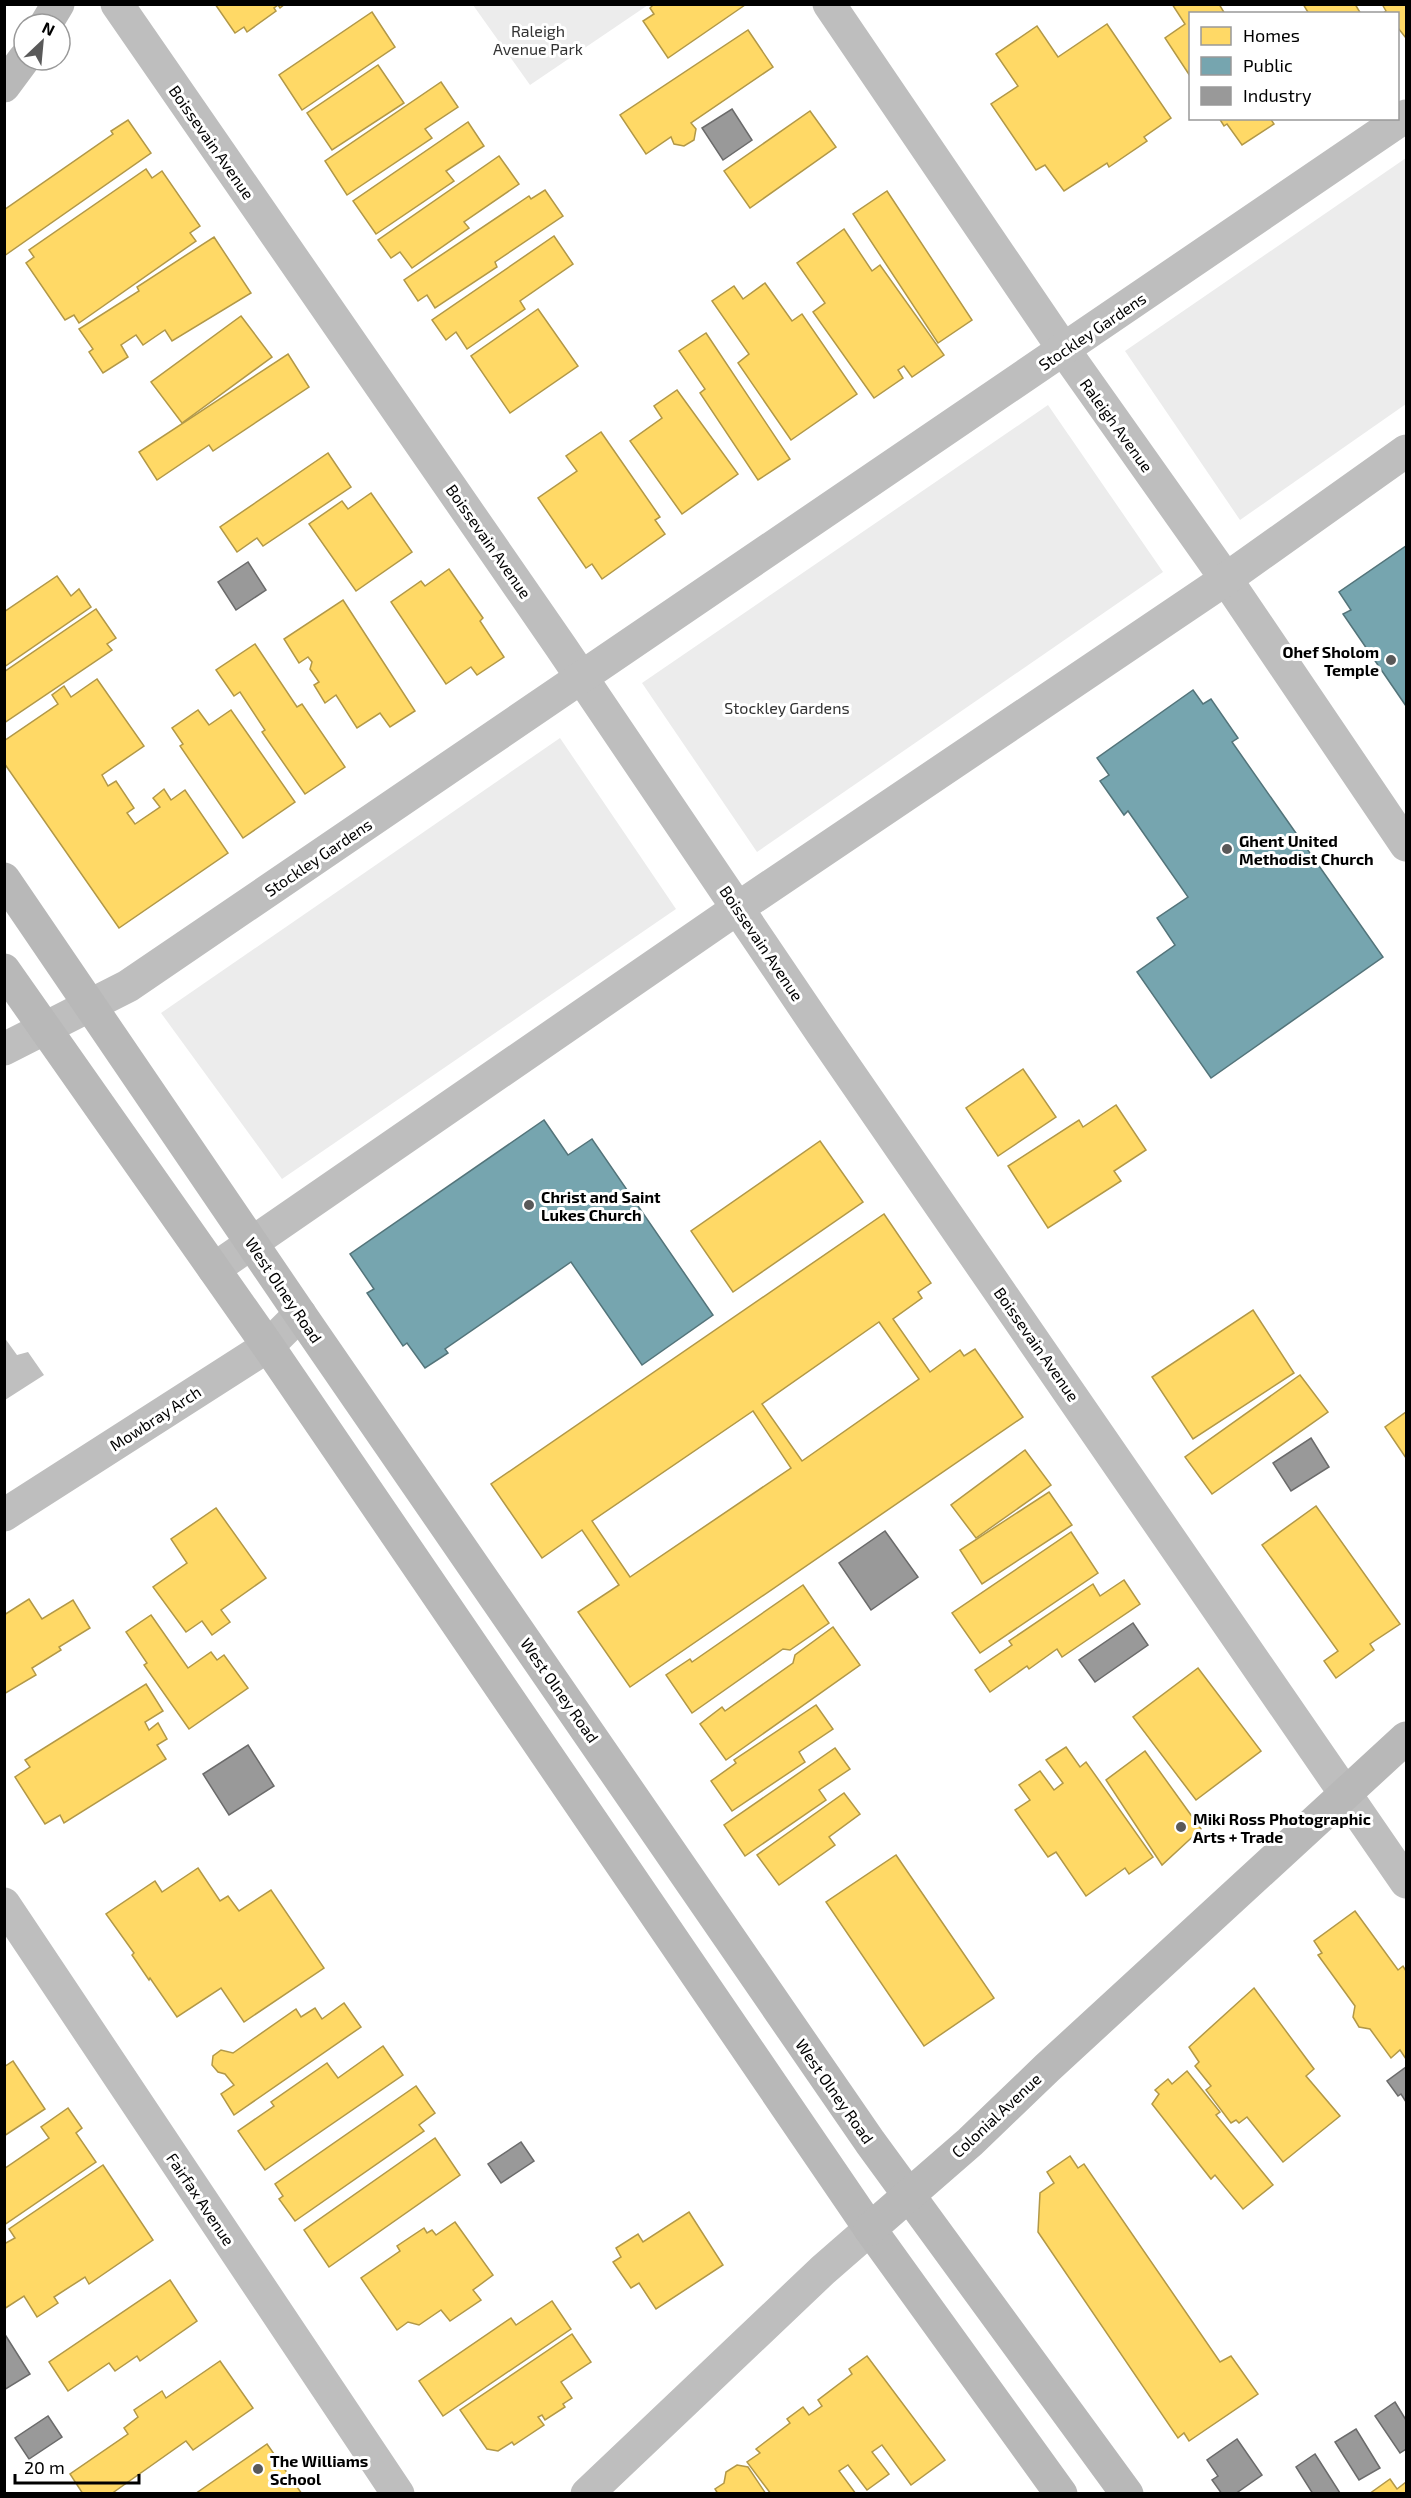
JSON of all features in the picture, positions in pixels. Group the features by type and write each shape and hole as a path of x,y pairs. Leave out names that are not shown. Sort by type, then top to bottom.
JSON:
{"street":[{"name":"Boissevain Avenue","path":"117,4 583,678 821,1032 1407,1882"},
{"name":"Raleigh Avenue","path":"829,4 1064,350 1226,579 1407,845"},
{"path":"4,86 14,72"},
{"name":"Stockley Gardens","path":"4,1049 128,986 1407,116"},
{"path":"214,1269 738,908 1226,579 1407,451"},
{"name":"West Olney Road","path":"4,879 300,1314 864,2132 961,2269 1127,2493"},
{"path":"4,970 268,1346 870,2229 1061,2493"},
{"name":"Mowbray Arch","path":"4,1515 268,1346 300,1314"},
{"name":"Colonial Avenue","path":"587,2493 823,2270 970,2142 1047,2068 1407,1738"},
{"name":"Fairfax Avenue","path":"4,1904 398,2493"}],"green space":[{"name":"Raleigh Avenue Park","path":"473,5 648,5 530,85"},
{"path":"1406,158 1406,404 1240,520 1125,351"},
{"name":"Stockley Gardens","path":"1048,405 1163,572 757,852 642,683"},
{"path":"560,738 676,909 282,1179 161,1013"}],"shaded area":[{"path":"4,1337 17,1355 28,1352 44,1375 5,1400"}],"building: Homes":[{"path":"215,4 285,4 280,8 278,5 274,8 276,11 247,32 244,27 235,33"},
{"path":"654,4 745,5 668,58 643,21 654,14 650,8"},
{"path":"1172,4 1219,4 1224,12 1189,12 1189,74 1165,38 1185,24"},
{"path":"1303,4 1355,4 1360,12 1308,12"},
{"path":"1382,4 1406,4 1406,38 1399,29 1399,12 1386,11"},
{"path":"372,12 395,47 302,110 279,75"},
{"path":"1107,24 1171,118 1144,137 1147,141 1109,167 1107,163 1064,191 1045,165 1036,170 991,104 1018,86 996,54 1037,26 1058,57"},
{"path":"748,30 773,67 691,123 696,129 694,140 684,146 674,144 671,137 646,154 620,115"},
{"path":"378,65 404,103 332,150 307,113"},
{"path":"441,82 458,107 425,129 432,138 347,195 325,161"},
{"path":"810,111 836,147 750,208 724,171"},
{"path":"128,120 151,153 4,256 4,210 113,134 111,131"},
{"path":"1220,120 1271,120 1274,124 1242,145 1227,124 1224,126"},
{"path":"468,122 484,146 446,171 454,181 376,234 353,201"},
{"path":"499,156 519,184 464,222 469,228 412,268 400,252 391,258 378,240"},
{"path":"146,169 152,178 162,171 200,226 190,233 196,241 79,323 74,315 65,320 26,263 34,257 29,250"},
{"path":"545,190 563,216 495,262 497,267 435,308 427,295 418,301 404,280 529,196 531,199"},
{"path":"887,191 972,320 938,343 853,214"},
{"path":"844,229 872,271 880,265 944,355 912,377 904,366 898,370 903,378 874,398 813,312 825,303 797,263"},
{"path":"554,236 573,264 520,301 525,309 467,349 456,332 446,340 432,320"},
{"path":"214,237 251,293 172,341 165,330 143,345 136,335 121,345 128,357 103,373 89,352 93,349 79,329 139,291 137,287"},
{"path":"765,283 792,321 802,314 857,394 791,440 738,363 749,354 712,301 734,286 743,299"},
{"path":"538,309 578,366 510,413 471,356"},
{"path":"241,316 272,357 182,423 151,382"},
{"path":"706,333 790,459 758,480 700,393 705,389 679,351"},
{"path":"288,354 309,387 213,451 209,445 157,480 139,452"},
{"path":"677,390 738,474 682,514 630,441 662,418 654,406"},
{"path":"601,432 660,517 655,520 665,534 602,579 592,564 586,568 538,498 577,471 566,456"},
{"path":"328,453 351,487 263,546 257,538 237,552 220,527"},
{"path":"371,493 412,552 356,591 309,524 342,501 348,509"},
{"path":"449,569 483,618 480,621 504,657 477,675 471,667 446,684 391,602 421,581 425,586"},
{"path":"57,576 71,596 79,589 91,607 4,667 4,612"},
{"path":"343,600 415,711 390,727 380,713 357,728 336,695 325,703 314,685 319,682 310,669 312,662 308,657 299,663 284,639"},
{"path":"96,609 116,638 107,644 112,650 4,723 4,672"},
{"path":"255,644 297,707 302,704 345,767 305,794 262,732 265,730 240,692 234,696 216,670"},
{"path":"97,679 144,746 102,775 108,786 116,781 134,808 127,813 135,824 160,807 153,798 164,789 171,800 185,790 228,853 119,928 4,763 4,741 58,704 52,695 64,686 71,697"},
{"path":"198,710 209,725 231,710 295,802 243,838 180,746 183,744 172,728"},
{"path":"1023,1069 1056,1117 998,1156 966,1108"},
{"path":"1116,1105 1146,1150 1114,1171 1121,1181 1048,1228 1008,1166 1079,1120 1083,1127"},
{"path":"820,1141 863,1202 733,1292 691,1231"},
{"path":"884,1214 931,1283 918,1292 922,1298 893,1319 930,1372 960,1350 964,1356 975,1349 1023,1417 630,1687 578,1612 619,1585 582,1530 542,1558 491,1484","holes":["879,1322 919,1379 802,1461 762,1404","753,1411 791,1468 630,1577 592,1521"]},
{"path":"1253,1310 1294,1373 1193,1439 1152,1377"},
{"path":"1300,1375 1328,1412 1212,1494 1185,1457"},
{"path":"1406,1412 1406,1458 1385,1427"},
{"path":"1025,1450 1051,1485 976,1538 951,1505"},
{"path":"1049,1492 1072,1525 982,1584 960,1550"},
{"path":"1316,1506 1400,1624 1370,1644 1374,1650 1336,1678 1324,1661 1338,1651 1262,1545"},
{"path":"216,1508 266,1578 221,1610 230,1622 212,1635 202,1621 186,1632 153,1587 187,1563 171,1539"},
{"path":"1071,1532 1098,1573 980,1653 952,1613"},
{"path":"1124,1580 1140,1604 1062,1657 1057,1649 1029,1669 1027,1666 990,1692 975,1670 1012,1645 1009,1641 1093,1584 1100,1596"},
{"path":"803,1585 829,1623 790,1650 783,1649 692,1713 666,1675 690,1659 692,1662"},
{"path":"29,1599 42,1619 73,1600 90,1628 59,1647 61,1650 32,1668 36,1675 4,1694 4,1615"},
{"path":"151,1615 188,1668 211,1652 217,1660 224,1655 248,1688 189,1729 144,1665 147,1663 126,1632"},
{"path":"833,1627 860,1665 726,1760 700,1724 722,1707 725,1711 793,1663 795,1655"},
{"path":"1198,1668 1261,1751 1196,1800 1133,1717"},
{"path":"146,1684 163,1711 145,1722 149,1730 158,1723 167,1739 157,1745 166,1759 64,1823 60,1815 45,1824 15,1777 30,1767 25,1760"},
{"path":"816,1705 833,1729 799,1752 805,1762 732,1811 711,1781 736,1763 734,1760"},
{"path":"1066,1747 1080,1767 1086,1762 1153,1857 1129,1874 1125,1868 1086,1896 1056,1852 1048,1857 1015,1810 1030,1800 1019,1785 1040,1771 1054,1790 1063,1783 1046,1760"},
{"path":"835,1748 850,1769 819,1790 826,1800 745,1856 724,1825"},
{"path":"1145,1751 1201,1829 1162,1865 1106,1780"},
{"path":"844,1793 860,1814 829,1837 835,1845 779,1885 757,1855"},
{"path":"896,1855 994,1998 924,2046 826,1902"},
{"path":"198,1868 220,1901 228,1896 239,1911 271,1890 324,1968 244,2022 221,1988 177,2017 150,1978 149,1980 132,1955 134,1953 106,1914 155,1881 162,1892"},
{"path":"1355,1911 1398,1970 1403,1966 1406,1971 1406,2059 1400,2050 1391,2058 1370,2029 1359,2027 1353,2017 1355,2006 1318,1955 1322,1953 1314,1941"},
{"path":"1254,1988 1314,2069 1306,2076 1340,2116 1283,2162 1247,2117 1239,2123 1236,2120 1231,2123 1206,2090 1211,2086 1195,2066 1199,2062 1189,2047"},
{"path":"344,2003 361,2027 234,2115 221,2094 234,2085 225,2074 218,2072 212,2065 213,2056 221,2050 233,2053 296,2009 301,2017 315,2008 322,2019"},
{"path":"383,2046 403,2075 265,2170 238,2131 274,2106 271,2102 327,2063 338,2078"},
{"path":"13,2061 45,2109 4,2136 4,2067"},
{"path":"1187,2071 1220,2112 1216,2115 1273,2185 1243,2209 1215,2175 1211,2179 1152,2104 1159,2094 1155,2090 1168,2079 1172,2084"},
{"path":"416,2086 435,2113 419,2125 424,2131 295,2221 279,2199 283,2196 275,2184"},
{"path":"68,2108 82,2128 76,2133 96,2162 4,2225 4,2169 49,2138 41,2127"},
{"path":"435,2138 460,2175 329,2267 304,2230"},
{"path":"1070,2156 1078,2168 1084,2164 1220,2362 1231,2356 1258,2394 1189,2441 1184,2433 1178,2438 1038,2232 1040,2193 1054,2183 1047,2172"},
{"path":"103,2165 153,2240 89,2284 85,2277 54,2297 58,2303 37,2317 24,2296 4,2309 4,2244 15,2238 9,2229"},
{"path":"689,2212 723,2265 656,2309 639,2283 631,2288 613,2262 621,2257 616,2248 638,2234 643,2242"},
{"path":"455,2222 493,2275 473,2290 481,2300 450,2321 441,2310 419,2325 408,2322 397,2330 361,2278 400,2251 397,2246 424,2228 427,2233 432,2230 436,2235"},
{"path":"170,2280 197,2321 140,2361 137,2356 115,2371 109,2363 68,2391 49,2362"},
{"path":"552,2301 571,2329 443,2416 419,2381 511,2318 516,2325"},
{"path":"572,2334 591,2362 561,2382 572,2398 563,2404 565,2407 545,2420 542,2415 538,2417 544,2425 514,2445 512,2442 498,2451 487,2449 460,2410"},
{"path":"867,2356 945,2460 911,2485 882,2445 872,2452 889,2474 867,2490 848,2465 839,2471 856,2494 771,2494 747,2462 760,2453 756,2449 790,2423 787,2419 803,2407 809,2415 822,2406 818,2400 852,2374 849,2369"},
{"path":"220,2361 253,2408 193,2450 186,2441 111,2494 83,2494 70,2474 128,2434 124,2428 138,2417 134,2410 162,2391 166,2398"},
{"name":"The Williams School","path":"267,2444 302,2494 195,2494"},
{"path":"737,2465 748,2467 766,2494 718,2494 715,2489 724,2483 726,2472"},
{"path":"1390,2479 1397,2489 1406,2482 1406,2494 1369,2494"}],"building: Public":[{"name":"Ohef Sholom Temple","path":"1406,546 1406,706 1343,614 1351,610 1339,592"},
{"path":"1193,690 1203,704 1211,699 1238,738 1232,742 1383,957 1211,1078 1137,972 1175,945 1157,918 1188,897 1128,811 1124,815 1100,781 1109,775 1097,758"},
{"name":"Christ and Saint Lukes Church","path":"544,1120 568,1155 592,1139 713,1315 642,1365 571,1262 445,1349 448,1353 425,1368 407,1343 403,1346 367,1293 374,1289 350,1254"}],"building: Industry":[{"path":"732,109 752,140 723,160 702,128"},
{"path":"248,562 266,590 236,610 218,582"},
{"path":"1311,1438 1329,1467 1291,1491 1273,1463"},
{"path":"885,1531 918,1577 871,1610 839,1563"},
{"path":"1133,1623 1148,1645 1095,1682 1079,1660"},
{"path":"248,1745 274,1786 229,1815 203,1774"},
{"path":"1406,2067 1406,2102 1401,2094 1398,2096 1387,2081"},
{"path":"521,2142 534,2161 501,2183 488,2164"},
{"path":"4,2333 30,2374 4,2390"},
{"path":"1395,2402 1406,2420 1406,2449 1400,2453 1375,2416"},
{"path":"48,2416 62,2437 29,2459 15,2438"},
{"path":"1356,2429 1380,2468 1359,2480 1335,2442"},
{"path":"1237,2439 1262,2475 1235,2494 1222,2494 1212,2480 1218,2476 1207,2460"},
{"path":"1315,2454 1340,2493 1313,2494 1296,2467"}],"place":[{"name":"Ohef Sholom Temple","path":"1391,660"},
{"name":"Ghent United Methodist Church","path":"1227,849"},
{"name":"Christ and Saint Lukes Church","path":"529,1205"},
{"name":"Miki Ross Photographic Arts + Trade","path":"1181,1827"},
{"name":"The Williams School","path":"258,2469"}]}
